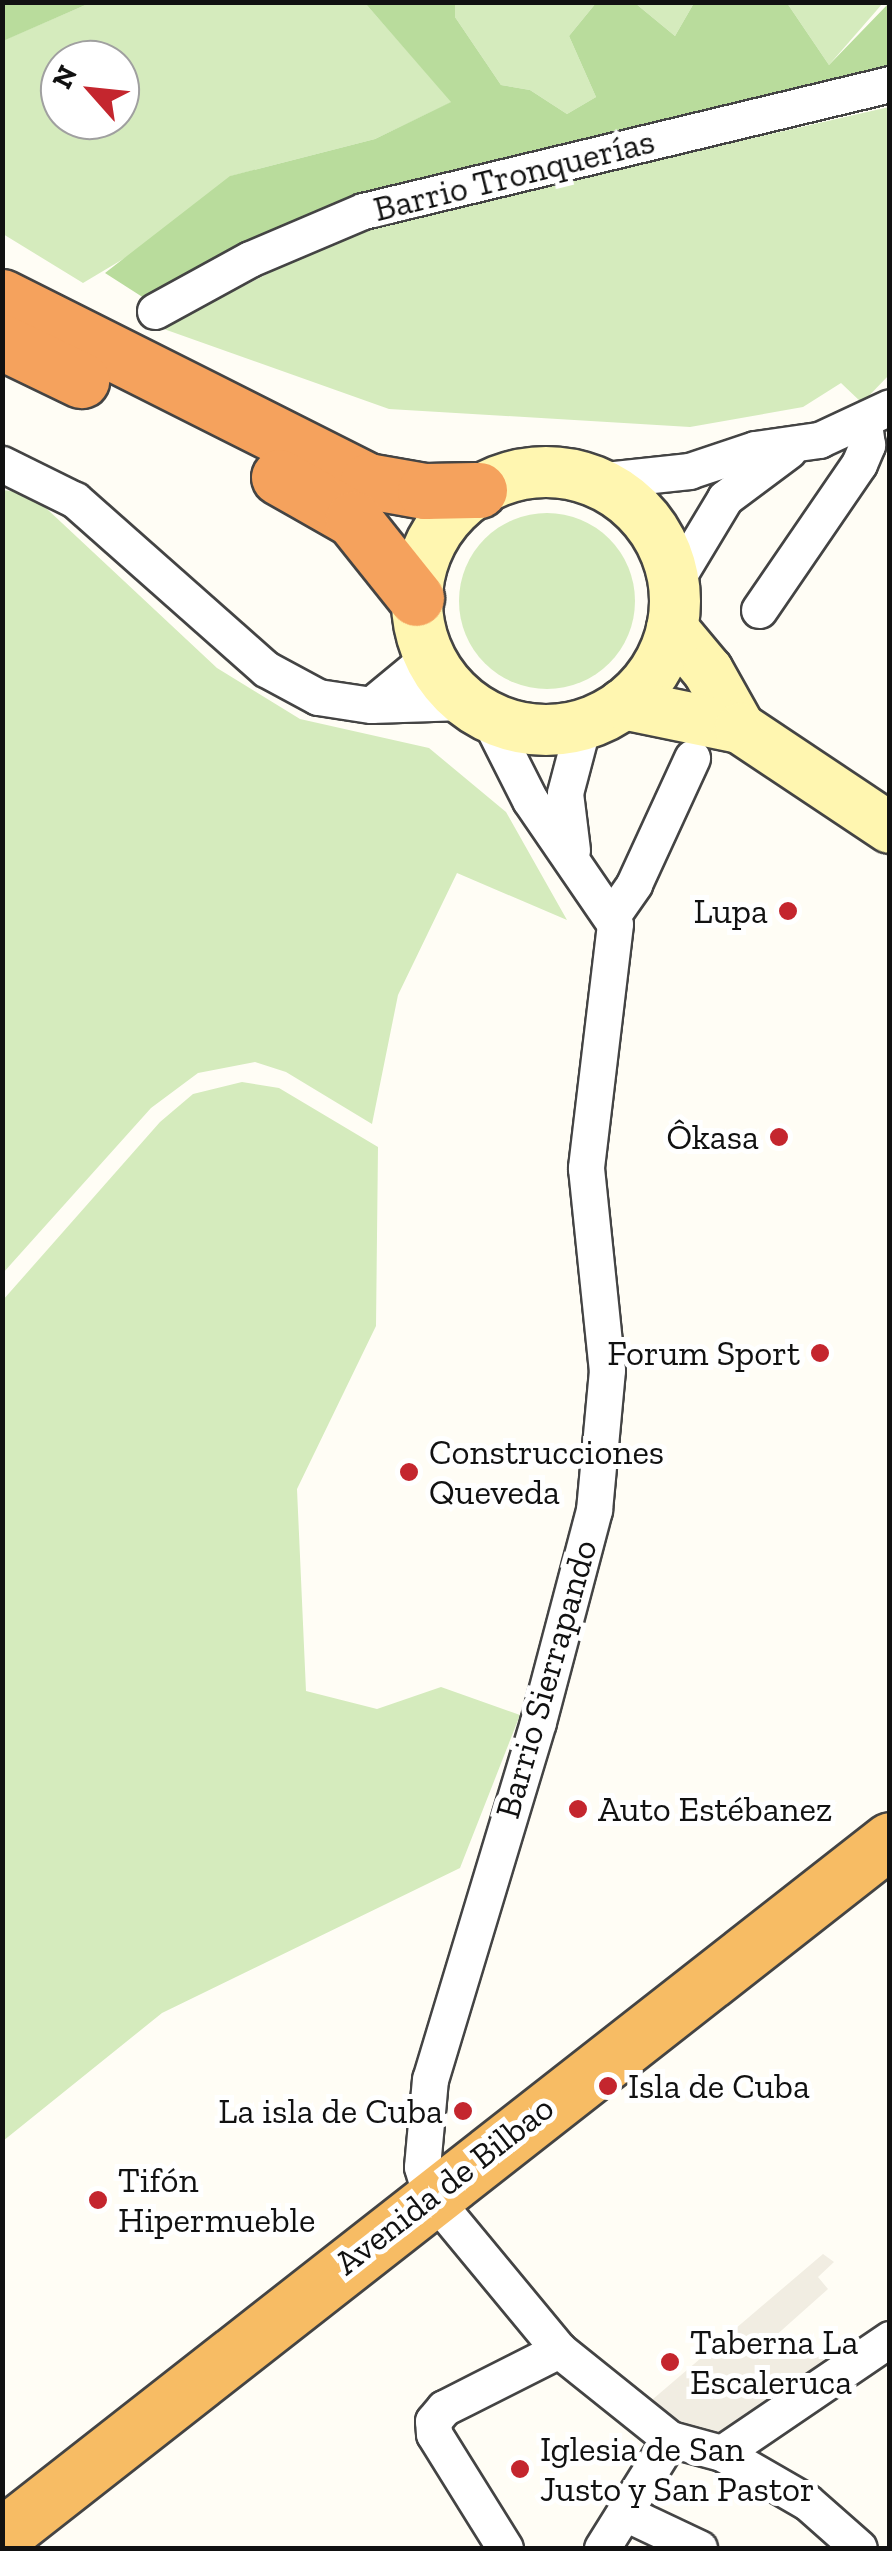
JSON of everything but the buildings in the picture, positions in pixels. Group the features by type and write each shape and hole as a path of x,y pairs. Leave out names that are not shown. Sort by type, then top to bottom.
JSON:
{"highway":[{"path":"2,297 326,464 393,486 479,490"},
{"path":"2,342 337,508 419,582"},
{"path":"326,464 419,582"},
{"name":"Avenida de Bilbao","path":"2,2536 430,2194 890,1840"}],"main road":[{"path":"740,728 603,714 534,730 476,709 429,657 419,582 454,510 479,490 536,472 596,482 648,522 673,606 740,728 890,828"},
{"path":"603,714 654,670 673,606"}],"street":[{"name":"Barrio Tronquerías","path":"154,311 250,259 363,210 890,84"},
{"path":"673,606 725,498 798,445 877,415"},
{"path":"759,610 859,464 877,415"},
{"path":"596,482 689,471 755,449 798,445"},
{"path":"2,464 75,500 266,669 318,697 371,705 476,709 530,800 612,916 629,893 692,758"},
{"path":"371,705 429,657"},
{"path":"573,856 564,794 603,714"},
{"name":"Barrio Sierrapando","path":"430,2194 419,2142 430,2079 564,1632 599,1474 607,1370 586,1168 615,952 612,916"},
{"path":"430,2194 559,2350 670,2439 722,2454 807,2502 859,2548"},
{"path":"722,2454 890,2339"},
{"path":"505,2548 434,2434 433,2421 444,2408 559,2350"},
{"path":"602,2548 670,2439"},
{"path":"626,2513 699,2548"}],"green space":[{"path":"3,2 90,2 90,3 3,41"},
{"path":"90,3 365,3 452,102 375,139 231,176 150,243 83,283 3,234 2,41"},
{"path":"365,3 455,3 455,17 501,85 530,90 567,114 596,97 569,36 596,3 635,3 675,36 694,3 787,3 829,65 889,3 889,70 271,234 144,298 105,273 230,176 375,139 451,102"},
{"path":"455,3 596,3 569,36 596,97 567,114 530,90 501,85 455,17"},
{"path":"635,3 694,3 675,36"},
{"path":"787,3 883,3 829,65"},
{"path":"889,107 889,375 862,403 841,383 803,407 690,427 389,409 161,328 356,229"},
{"path":"3,490 31,494 217,668 300,719 429,748 506,812 567,920 457,873 398,995 372,1124 286,1072 255,1062 198,1073 151,1108 3,1273"},
{"path":"547,513 580,520 609,539 628,568 635,601 628,634 609,663 580,682 547,689 514,682 485,663 466,634 459,601 466,568 485,539 514,520"},
{"path":"242,1082 279,1088 378,1147 376,1326 297,1489 306,1691 377,1709 441,1687 520,1715 460,1868 162,2013 3,2141 3,1300 160,1122 193,1094"}],"shaded area":[{"path":"823,2254 834,2262 818,2277 828,2289 773,2338 786,2352 805,2339 830,2367 715,2437 646,2405"}],"place":[{"name":"Lupa","path":"788,911"},
{"name":"Ôkasa","path":"779,1137"},
{"name":"Forum Sport","path":"820,1353"},
{"name":"Construcciones Queveda","path":"409,1472"},
{"name":"Auto Estébanez","path":"578,1809"},
{"name":"Isla de Cuba","path":"608,2086"},
{"name":"La isla de Cuba","path":"463,2111"},
{"name":"Tifón Hipermueble","path":"98,2200"},
{"name":"Taberna La Escaleruca","path":"670,2362"},
{"name":"Iglesia de San Justo y San Pastor","path":"520,2469"}]}
